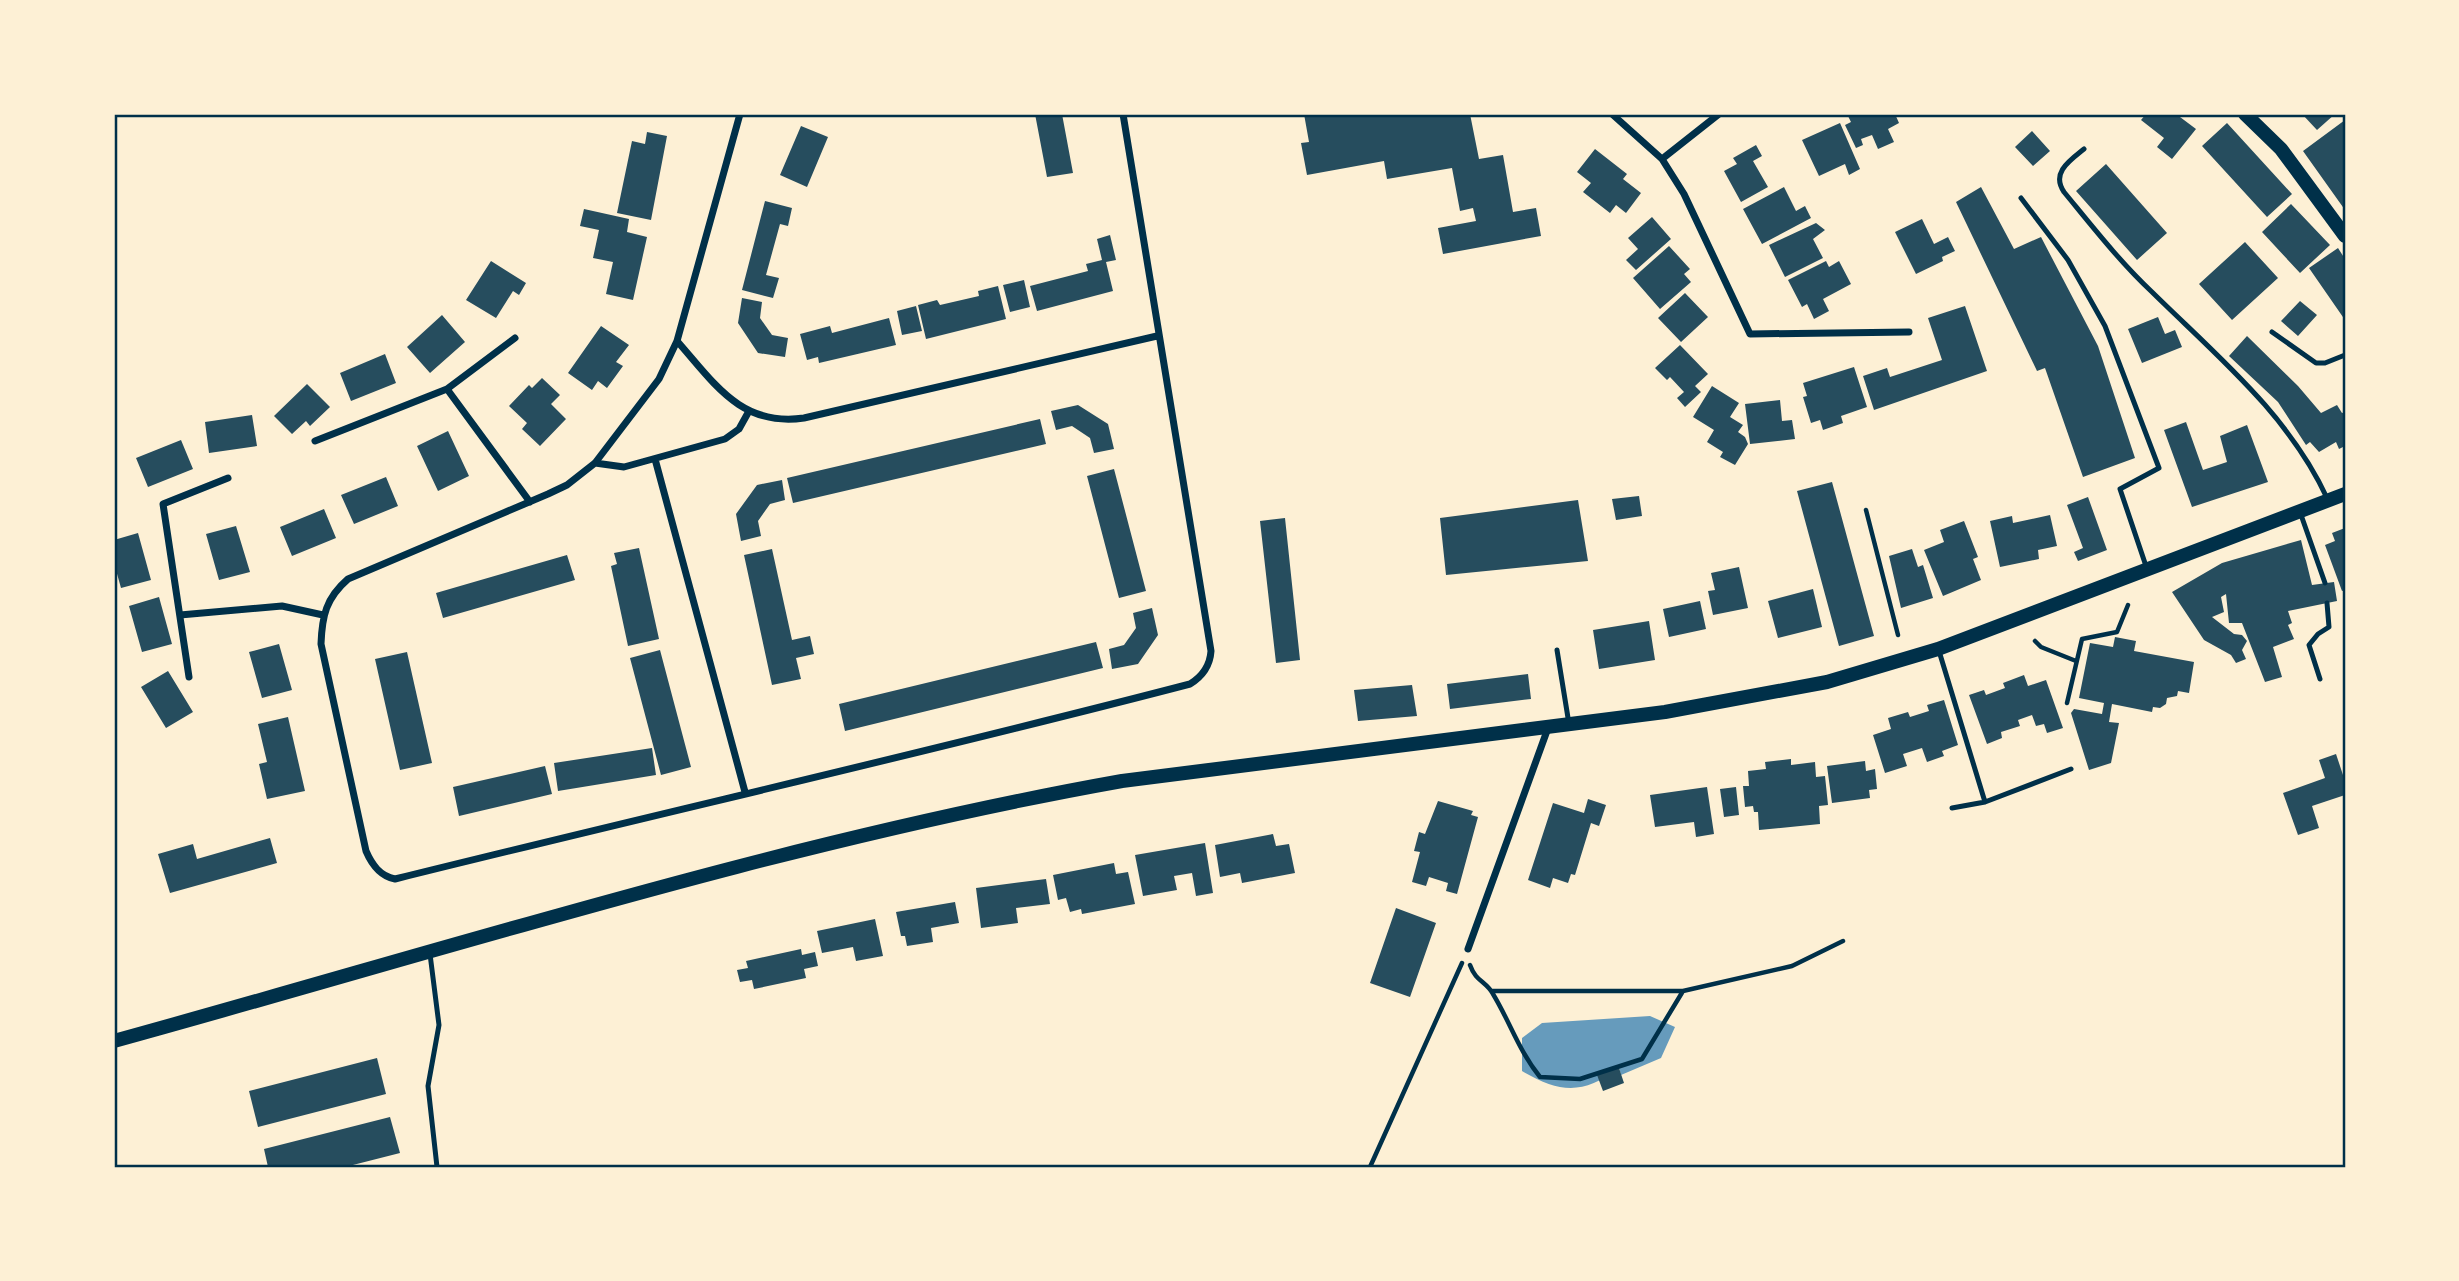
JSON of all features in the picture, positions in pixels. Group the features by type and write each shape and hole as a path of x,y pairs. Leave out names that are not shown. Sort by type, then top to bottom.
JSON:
{"main road":[{"path":"2253,116 2281,149 2345,236"},
{"path":"114,1041 430,951 766,860 1032,797 1122,781 1549,727 1783,691 1938,649 2345,494"}],"street":[{"path":"740,114 677,341 659,379 595,463 567,485 348,579 329,597 323,615 321,644 366,851 376,868 395,878 745,792 960,744 1190,684 1205,671 1211,651 1157,336 1123,114"},
{"path":"1612,114 1662,159 1684,194 1750,334 1909,332"},
{"path":"1662,159 1719,114"},
{"path":"677,341 719,389 749,411 774,421 804,418 1157,336"},
{"path":"315,441 447,388 515,338"},
{"path":"447,388 530,502"},
{"path":"595,463 624,467 734,435 749,411"},
{"path":"655,458 745,792"},
{"path":"189,677 163,504 228,478"},
{"path":"180,615 282,606 323,615"},
{"path":"1467,952 1549,727"}],"lane":[{"path":"2084,149 2063,167 2059,175 2059,184 2064,192 2151,291 2273,412 2317,476 2329,500"},
{"path":"2021,198 2068,260 2105,326 2159,468 2120,489 2148,571"},
{"path":"2272,332 2315,363 2325,363 2345,355"},
{"path":"2300,512 2325,583"},
{"path":"2320,679 2309,645 2318,634 2329,627 2327,603"},
{"path":"1938,649 1985,802"},
{"path":"1557,650 1569,724"},
{"path":"1952,808 1985,802 2071,769"},
{"path":"430,951 439,1025 428,1086 437,1167"}],"path":[{"path":"1866,510 1898,635"},
{"path":"2067,703 2082,639 2117,632 2128,605"},
{"path":"2035,641 2041,647 2076,661"},
{"path":"1492,991 1683,991 1792,966 1843,941"},
{"path":"1467,952 1475,979 1492,991 1522,1055 1540,1077 1580,1079 1642,1059 1683,991"},
{"path":"1370,1167 1467,952"}],"water":[{"path":"1650,1016 1675,1027 1661,1058 1621,1075 1619,1068 1583,1087 1548,1084 1522,1071 1522,1038 1542,1023"}],"building":[{"path":"1035,114 1062,114 1073,173 1047,177"},
{"path":"1304,114 1470,114 1479,159 1503,155 1513,212 1536,208 1541,236 1443,254 1438,228 1476,221 1473,208 1460,211 1452,168 1387,179 1384,161 1307,175 1301,143 1309,142"},
{"path":"1895,114 1899,123 1888,129 1894,142 1878,149 1872,135 1861,139 1863,145 1856,148 1845,125 1851,122 1848,116"},
{"path":"2146,114 2169,114 2173,117 2176,114 2196,129 2172,159 2157,147 2164,138 2141,120"},
{"path":"2302,114 2335,114 2317,130"},
{"path":"2345,120 2345,210 2303,151"},
{"path":"1840,123 1860,169 1849,175 1845,164 1819,176 1802,140"},
{"path":"2227,123 2292,194 2267,217 2202,146"},
{"path":"801,126 828,137 807,187 780,175"},
{"path":"2032,131 2050,151 2033,166 2015,147"},
{"path":"647,132 667,136 651,220 617,213 632,141 645,144"},
{"path":"1756,145 1762,156 1753,161 1768,187 1741,202 1724,171 1737,164 1733,158"},
{"path":"1595,149 1627,174 1623,179 1641,193 1626,213 1616,205 1610,213 1583,192 1591,183 1577,172"},
{"path":"2106,164 2167,233 2137,260 2076,191"},
{"path":"1784,187 1796,211 1805,206 1811,218 1762,244 1743,209"},
{"path":"1981,187 2014,249 2041,237 2098,346 2135,458 2083,477 2045,368 2037,371 1956,202"},
{"path":"765,201 792,208 788,226 780,224 766,275 779,278 773,298 742,290"},
{"path":"2291,204 2330,245 2300,273 2262,232"},
{"path":"584,209 629,219 627,232 647,237 633,300 606,294 613,262 593,258 599,230 580,226"},
{"path":"1652,217 1671,239 1636,270 1626,260 1638,249 1628,238"},
{"path":"1922,219 1934,244 1948,237 1955,251 1942,257 1943,261 1916,274 1895,232"},
{"path":"1816,223 1825,230 1813,239 1823,258 1785,277 1769,245"},
{"path":"1110,235 1116,260 1106,262 1113,291 1037,311 1030,286 1088,271 1086,264 1102,260 1097,239"},
{"path":"2245,242 2278,278 2232,320 2199,284"},
{"path":"1669,246 1690,269 1684,274 1691,282 1660,309 1633,278"},
{"path":"2338,248 2345,259 2345,320 2309,268"},
{"path":"491,261 526,283 519,295 513,291 496,318 466,300"},
{"path":"1826,261 1829,267 1839,261 1851,284 1823,299 1829,311 1814,319 1807,304 1802,307 1788,280"},
{"path":"1024,280 1030,307 1010,312 1003,285"},
{"path":"998,286 1006,319 926,339 918,305 937,300 940,305 979,296 978,291"},
{"path":"1685,293 1708,317 1681,342 1658,318"},
{"path":"742,298 762,302 760,318 772,335 788,338 785,357 758,353 738,323"},
{"path":"2300,301 2317,315 2298,336 2281,321"},
{"path":"916,306 922,331 902,335 897,311"},
{"path":"1965,306 1987,371 1874,410 1863,376 1887,368 1890,377 1942,360 1928,318"},
{"path":"442,315 465,342 430,373 407,347"},
{"path":"2158,317 2165,334 2175,330 2182,347 2142,363 2128,329"},
{"path":"889,318 896,345 819,363 818,357 807,360 800,334 830,326 832,333"},
{"path":"601,326 629,345 616,362 623,366 607,388 598,381 592,390 568,373"},
{"path":"2247,336 2298,386 2321,413 2337,405 2342,413 2345,412 2345,446 2339,449 2336,442 2319,452 2310,442 2306,445 2278,402 2229,356"},
{"path":"1680,345 1708,374 1695,386 1701,392 1685,407 1677,398 1684,392 1670,377 1667,380 1655,368"},
{"path":"385,354 396,383 351,401 340,373"},
{"path":"1854,367 1867,407 1841,416 1843,423 1823,430 1820,420 1811,423 1803,397 1807,396 1803,383"},
{"path":"542,378 560,395 551,404 566,419 540,446 522,429 527,423 509,406 529,385 532,388"},
{"path":"307,384 330,407 310,426 306,421 292,434 274,416"},
{"path":"1712,386 1739,403 1730,417 1743,425 1738,432 1745,437 1748,444 1735,465 1720,457 1723,452 1707,442 1714,430 1693,417"},
{"path":"1780,400 1782,421 1792,420 1795,439 1750,444 1745,404"},
{"path":"1078,405 1108,424 1114,449 1094,453 1090,438 1072,426 1056,430 1051,411"},
{"path":"252,415 257,446 209,453 205,422"},
{"path":"1040,419 1046,444 793,503 787,478"},
{"path":"2186,422 2203,470 2227,462 2220,436 2247,425 2268,482 2192,507 2164,430"},
{"path":"448,431 469,476 438,491 417,446"},
{"path":"181,440 193,469 148,487 136,458"},
{"path":"1114,469 1146,591 1119,598 1087,476"},
{"path":"386,477 398,506 354,524 341,495"},
{"path":"782,480 785,500 770,504 758,521 761,536 741,541 736,514 757,485"},
{"path":"1832,482 1874,636 1839,646 1797,491"},
{"path":"1639,496 1642,516 1616,520 1612,499"},
{"path":"2088,497 2107,550 2078,561 2074,552 2083,548 2067,505"},
{"path":"1578,500 1588,561 1446,575 1440,518"},
{"path":"324,509 336,538 292,556 280,527"},
{"path":"2050,515 2057,546 2038,550 2039,559 2000,567 1990,521 2012,516 2013,523"},
{"path":"1285,518 1300,660 1276,663 1260,521"},
{"path":"1964,521 1978,557 1973,559 1981,580 1943,596 1924,550 1944,542 1940,530"},
{"path":"236,526 250,572 219,580 206,534"},
{"path":"2345,528 2345,590 2342,591 2325,545 2335,541 2332,533"},
{"path":"138,533 151,580 121,588 114,563 114,540"},
{"path":"2301,540 2312,585 2334,582 2337,601 2288,611 2292,623 2288,625 2294,639 2273,647 2282,677 2265,682 2242,623 2229,623 2226,594 2221,597 2224,612 2212,617 2234,634 2242,635 2247,641 2242,650 2246,659 2236,663 2231,655 2204,640 2172,592 2222,563"},
{"path":"639,548 659,639 628,646 611,566 617,564 614,553"},
{"path":"772,549 792,640 810,636 814,654 796,658 801,679 772,685 744,555"},
{"path":"1912,549 1918,567 1923,565 1933,598 1901,608 1889,556"},
{"path":"567,555 575,580 443,618 436,593"},
{"path":"1739,567 1748,608 1713,615 1708,591 1715,590 1711,573"},
{"path":"1813,589 1822,627 1778,638 1768,601"},
{"path":"159,597 172,644 142,652 129,606"},
{"path":"1700,601 1706,629 1669,637 1663,609"},
{"path":"1152,608 1158,635 1138,664 1112,669 1109,649 1124,645 1136,628 1133,613"},
{"path":"1649,621 1655,660 1599,669 1593,630"},
{"path":"2115,637 2136,641 2134,651 2194,662 2189,693 2178,691 2177,696 2167,698 2166,704 2160,708 2153,707 2152,712 2112,704 2109,722 2119,723 2111,763 2089,770 2071,713 2074,709 2102,714 2104,703 2079,698 2090,643 2113,647"},
{"path":"1096,642 1103,668 845,731 839,704"},
{"path":"279,644 292,690 262,698 249,652"},
{"path":"660,650 691,767 661,775 630,658"},
{"path":"407,652 432,763 400,770 375,659"},
{"path":"168,671 193,712 166,728 141,687"},
{"path":"1528,674 1531,699 1450,709 1447,684"},
{"path":"2024,675 2028,686 2046,680 2063,728 2047,733 2044,724 2036,726 2032,715 2018,720 2020,726 2001,732 2002,738 1987,744 1969,695 1984,690 1986,695 2005,688 2003,683"},
{"path":"1412,685 1417,716 1358,721 1354,690"},
{"path":"1944,700 1958,745 1942,751 1944,756 1927,762 1922,748 1903,754 1907,766 1885,773 1873,735 1891,729 1888,718 1908,712 1910,717 1929,711 1927,705"},
{"path":"288,717 305,791 267,799 259,764 267,762 258,724"},
{"path":"652,748 656,775 558,791 554,763"},
{"path":"2336,754 2345,781 2345,795 2312,806 2319,828 2298,835 2283,793 2325,778 2319,760"},
{"path":"1791,759 1791,765 1815,762 1816,777 1825,776 1828,805 1819,806 1820,824 1759,830 1758,812 1754,812 1753,806 1745,807 1743,786 1749,786 1748,771 1766,769 1765,762"},
{"path":"1865,761 1866,771 1875,769 1877,789 1869,790 1870,798 1832,803 1827,766"},
{"path":"545,766 552,794 459,816 453,787"},
{"path":"1707,787 1714,834 1696,837 1694,822 1655,827 1650,795"},
{"path":"1736,787 1739,815 1724,817 1720,789"},
{"path":"1588,799 1606,805 1599,826 1591,823 1575,875 1571,874 1568,883 1553,878 1550,888 1528,880 1553,803 1584,813"},
{"path":"1438,801 1473,811 1471,815 1478,817 1457,894 1446,891 1448,883 1429,877 1426,886 1412,882 1420,852 1414,851 1419,832 1425,834"},
{"path":"1273,834 1276,846 1289,844 1295,873 1242,883 1240,873 1220,877 1215,845"},
{"path":"270,838 277,863 170,893 158,854 193,844 197,859"},
{"path":"1205,843 1213,893 1196,896 1192,873 1174,876 1177,890 1143,896 1135,855"},
{"path":"1114,863 1116,874 1128,872 1135,904 1082,914 1081,909 1070,912 1066,898 1058,900 1053,875"},
{"path":"1046,879 1050,904 1016,908 1018,923 981,928 976,888"},
{"path":"955,902 959,923 931,928 933,942 907,946 905,936 901,936 896,912"},
{"path":"1396,908 1436,923 1410,997 1370,983"},
{"path":"875,919 883,956 856,961 853,947 822,953 817,931"},
{"path":"801,949 802,955 815,952 818,966 804,969 806,978 754,989 752,980 740,982 737,970 748,968 746,961"},
{"path":"377,1058 386,1094 258,1127 249,1091"},
{"path":"1619,1068 1624,1083 1603,1091 1597,1075"},
{"path":"390,1117 400,1153 345,1167 268,1167 264,1149"}]}
